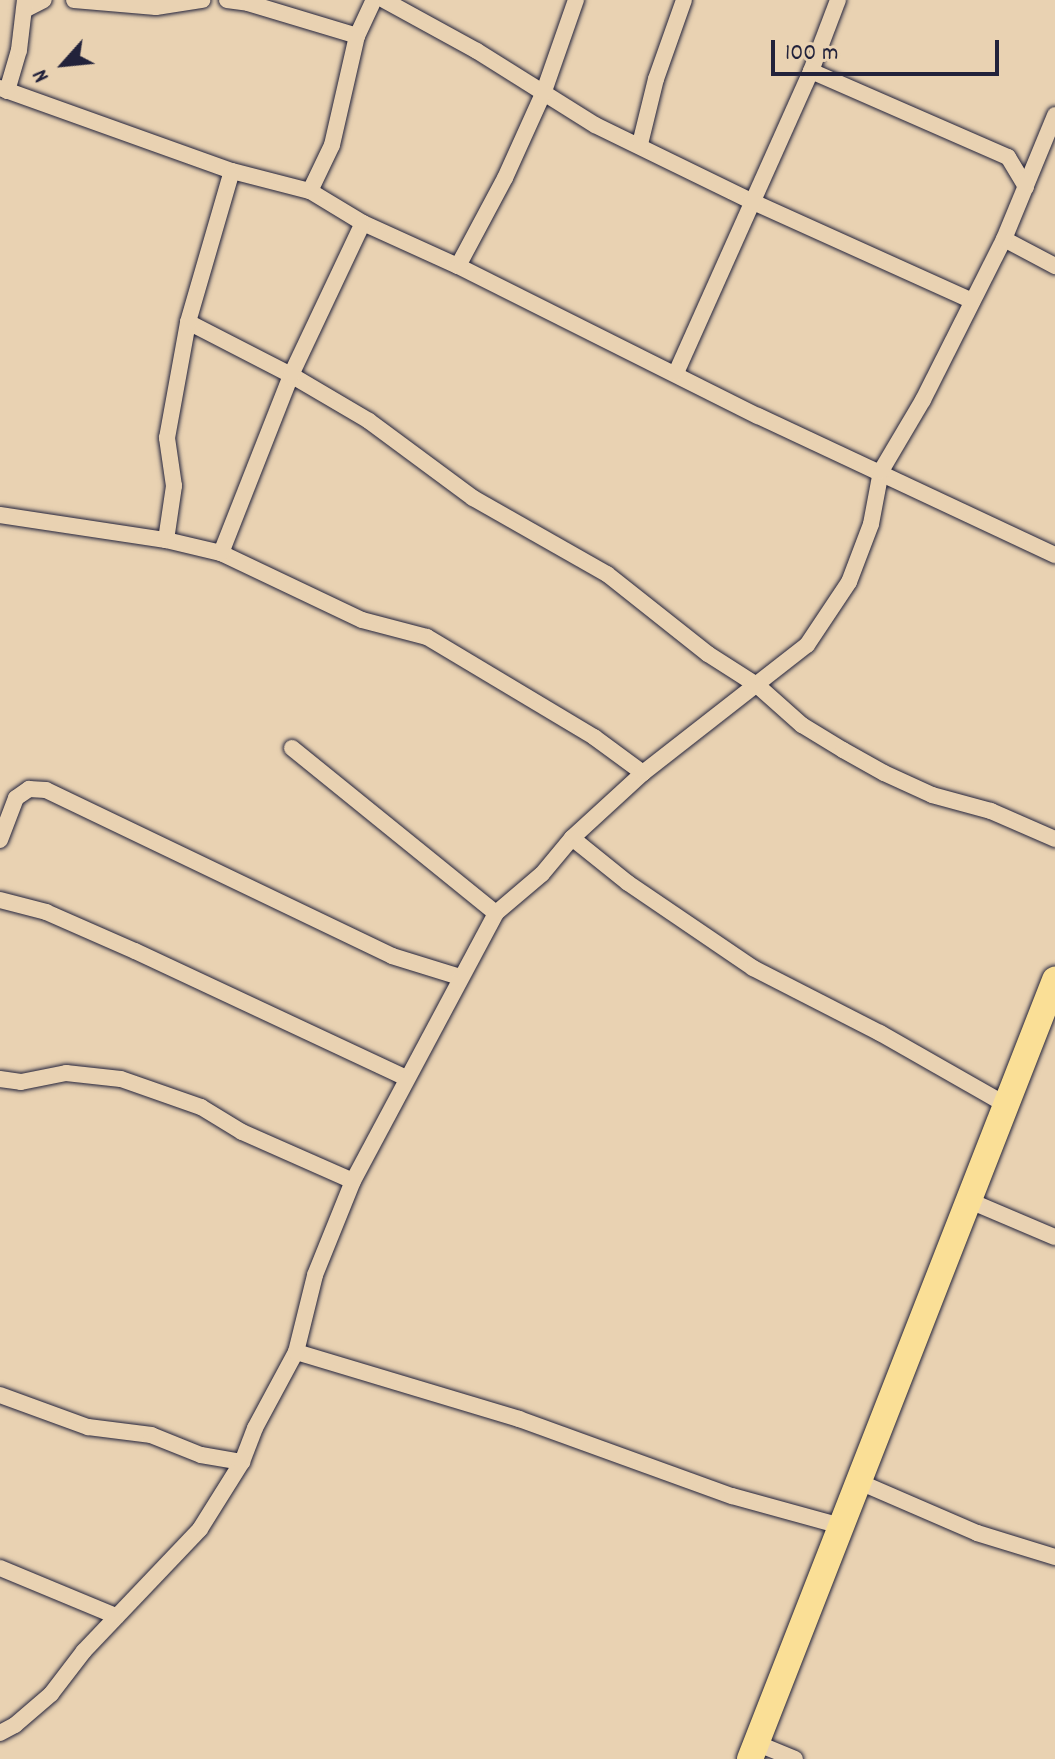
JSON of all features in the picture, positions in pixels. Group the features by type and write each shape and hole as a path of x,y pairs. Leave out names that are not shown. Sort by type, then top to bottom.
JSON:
{"main road":[{"path":"753,1751 1055,980"}],"street":[{"path":"44,0 25,5 19,50 3,90 232,171 310,191 363,223 458,266 758,416 1055,555"},
{"path":"74,0 156,7 202,0"},
{"path":"227,0 248,3 357,36"},
{"path":"310,191 332,145 357,36 374,0"},
{"path":"384,0 477,51 595,125 640,144 751,201 972,301"},
{"path":"458,266 505,178 543,94 576,0"},
{"path":"640,144 656,79 684,0"},
{"path":"676,373 811,71 838,0"},
{"path":"811,71 1008,157 1026,187"},
{"path":"0,1733 15,1725 51,1694 116,1616 200,1529 242,1462 255,1428 296,1352 315,1275 353,1181 496,913 542,874 572,838 643,773 807,645 849,582 871,524 881,471 923,400 1004,239 1055,115"},
{"path":"166,540 174,486 167,438 188,322 232,171"},
{"path":"221,553 291,375 363,223"},
{"path":"1004,239 1055,266"},
{"path":"188,322 291,375 369,421 473,498 607,574 708,654 758,686 802,725 884,773 932,795 991,811 1055,839"},
{"path":"0,515 166,540 221,553 362,620 427,637 594,737 643,773"},
{"path":"292,748 496,913"},
{"path":"0,840 16,798 29,789 46,790 392,956 460,977"},
{"path":"572,838 628,883 753,968 880,1033 1006,1105"},
{"path":"0,900 46,912 135,951 406,1078"},
{"path":"0,1079 21,1082 66,1073 121,1079 201,1107 242,1132 353,1181"},
{"path":"970,1201 1055,1237"},
{"path":"296,1352 519,1419 732,1496 841,1526"},
{"path":"0,1395 88,1427 151,1435 201,1455 242,1462"},
{"path":"857,1481 977,1533 1055,1557"},
{"path":"0,1568 116,1616"},
{"path":"753,1751 795,1759"}]}
